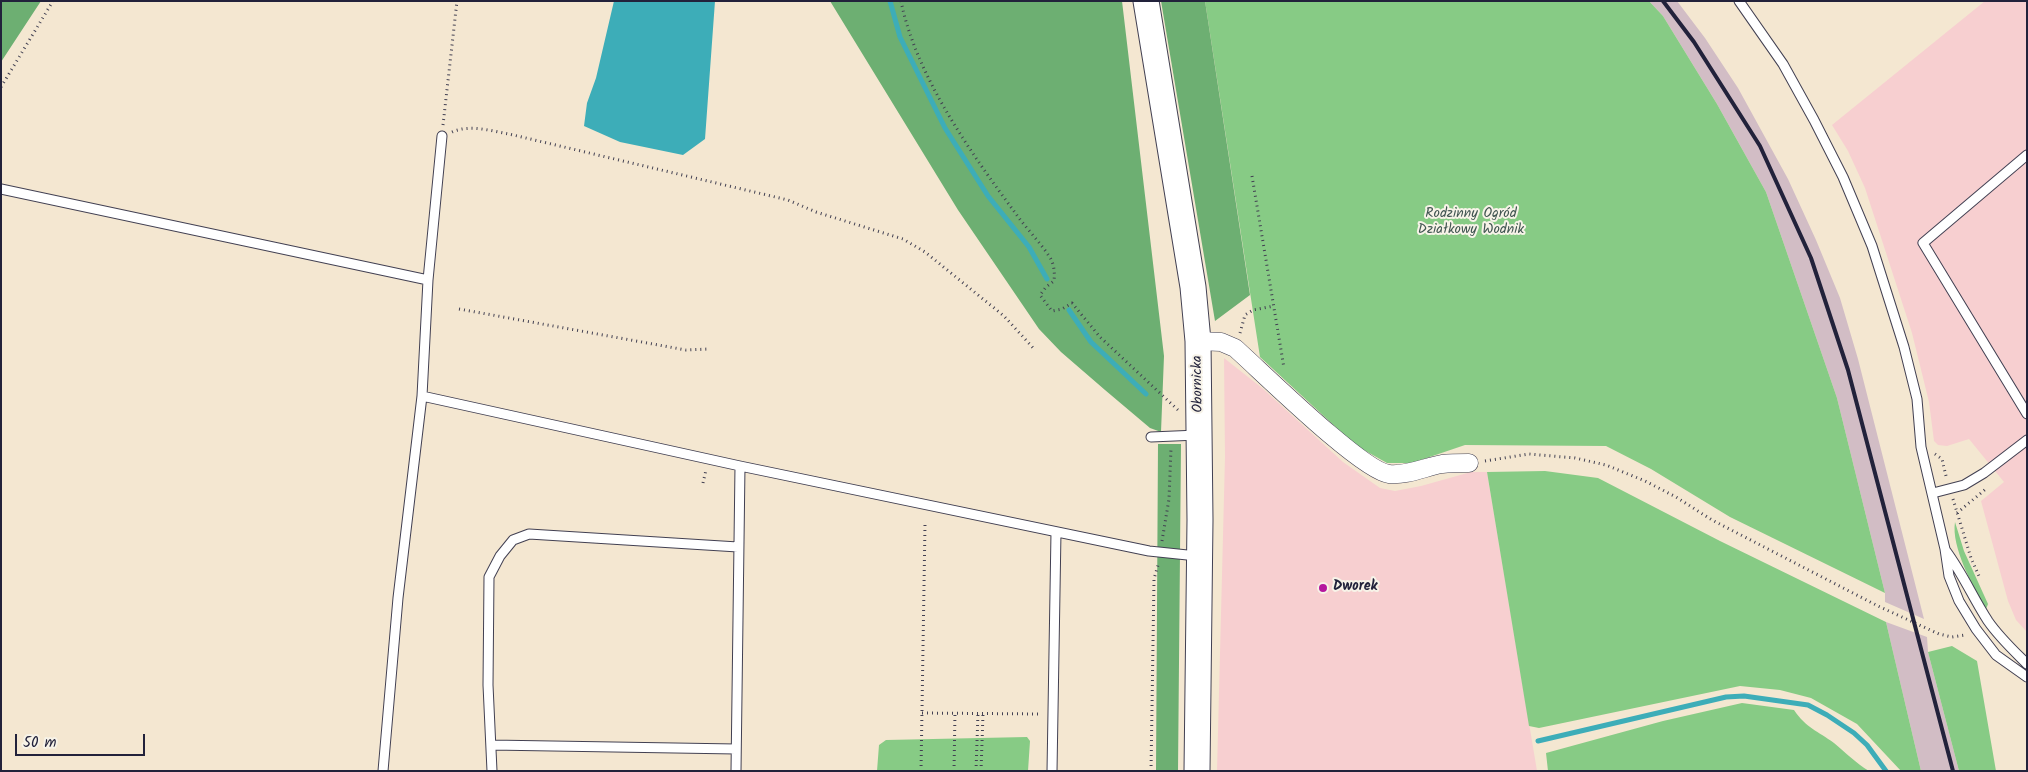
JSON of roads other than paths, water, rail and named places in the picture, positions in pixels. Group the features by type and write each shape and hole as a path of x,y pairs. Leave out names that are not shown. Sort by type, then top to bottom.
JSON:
{"main road":[{"name":"Obornicka","path":"1146,1 1193,287 1198,341 1200,556 1197,771"}],"street":[{"path":"1198,341 1221,342 1235,348 1330,434 1370,466 1389,474 1414,471 1442,464 1469,463"}],"lane":[{"path":"1739,1 1782,64 1814,120 1843,177 1872,246 1904,347 1917,399 1921,448 1945,549 1949,576 1959,601 1976,629 1996,654 2027,676"},
{"path":"383,771 398,598 422,396 428,280 442,136"},
{"path":"2027,155 1923,243 2027,414"},
{"path":"1,189 428,280"},
{"path":"422,396 740,466 1056,532 1160,553 1200,556"},
{"path":"1151,437 1171,438 1200,435"},
{"path":"1932,493 1964,485 1984,473 2027,440"},
{"path":"736,771 740,466"},
{"path":"1052,771 1056,532"},
{"path":"492,771 488,684 489,577 500,556 513,540 529,534 738,547"},
{"path":"1945,549 1961,572 1988,620 2004,642 2027,664"},
{"path":"491,745 736,749"}],"water":[{"path":"614,1 715,1 705,139 683,155 620,142 584,126 587,103 596,78"}],"waterway":[{"path":"890,1 900,37 945,128 988,196 1029,247 1047,279"},
{"path":"1069,310 1091,342 1146,394"},
{"path":"1538,741 1726,697 1744,696 1808,705 1827,715 1854,733 1867,745 1886,771"}],"railway":[{"path":"1663,1 1694,42 1760,146 1811,258 1848,370 1953,771"}],"place":[{"name":"Dworek","path":"1323,588"}],"park label":[{"name":"Rodzinny Ogród Działkowy Wodnik","path":"1471,224"}]}
